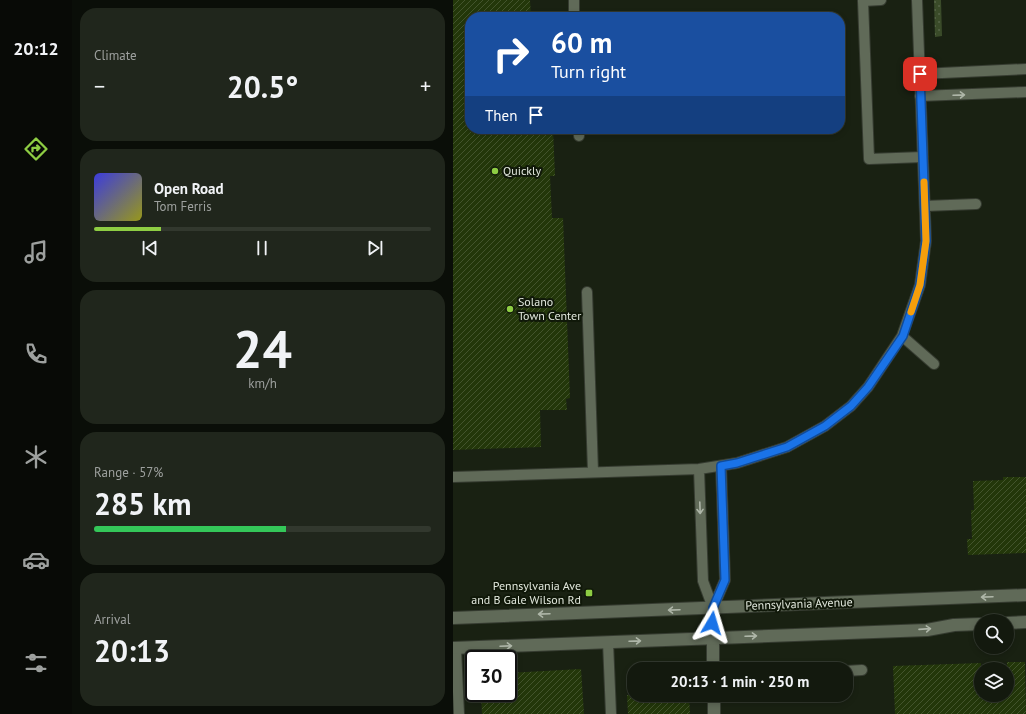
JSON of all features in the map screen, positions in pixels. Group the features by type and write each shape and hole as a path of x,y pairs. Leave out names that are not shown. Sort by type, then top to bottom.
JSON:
{"main road":[{"name":"Pennsylvania Avenue","path":"453,618 1026,595"},
{"path":"713,608 713,662"},
{"path":"1014,623 1026,622"},
{"path":"455,648 927,630 954,625 974,624"},
{"path":"714,702 714,714"}],"lane":[{"path":"574,0 574,12"},
{"path":"881,0 863,1 869,160 923,157"},
{"path":"453,477 699,469 721,466 737,463 787,447 825,426 851,406 868,387 903,336 920,285 926,241 917,0"},
{"path":"920,74 1026,69"},
{"path":"920,96 1026,92"},
{"path":"925,206 976,204"},
{"path":"587,292 593,472"},
{"path":"903,336 934,364"},
{"path":"713,608 725,580 721,466"},
{"path":"699,469 703,581 713,608"},
{"path":"608,642 611,714"},
{"path":"455,648 459,714"},
{"path":"853,671 862,670"}],"green space":[{"path":"934,0 941,0 942,36 935,37"}],"building":[{"name":"Solano Town Center","path":"453,0 530,0 531,12 465,12 465,134 553,134 555,176 550,176 552,218 563,218 570,398 566,399 567,410 540,410 541,447 453,450"},
{"path":"1003,477 1026,477 1026,553 968,555 967,539 972,539 971,510 974,510 973,481 1003,480"},
{"path":"1014,662 1025,662 1026,714 895,714 893,666 974,663 974,702 1014,702"},
{"path":"581,669 584,714 482,714 481,702 517,702 517,673"},
{"path":"627,702 689,702 690,714 628,714"}],"slow traffic":[{"path":"911,312 920,285 926,241 924,182"}],"place":[{"name":"Quickly","path":"495,171"},
{"name":"Solano Town Center","path":"510,309"},
{"name":"Pennsylvania Ave and B Gale Wilson Rd","path":"589,593"}],"route":[{"path":"712,623 713,608 725,580 721,466 737,463 787,447 825,426 851,406 868,387 903,336 920,285 926,241 920,74"}]}
